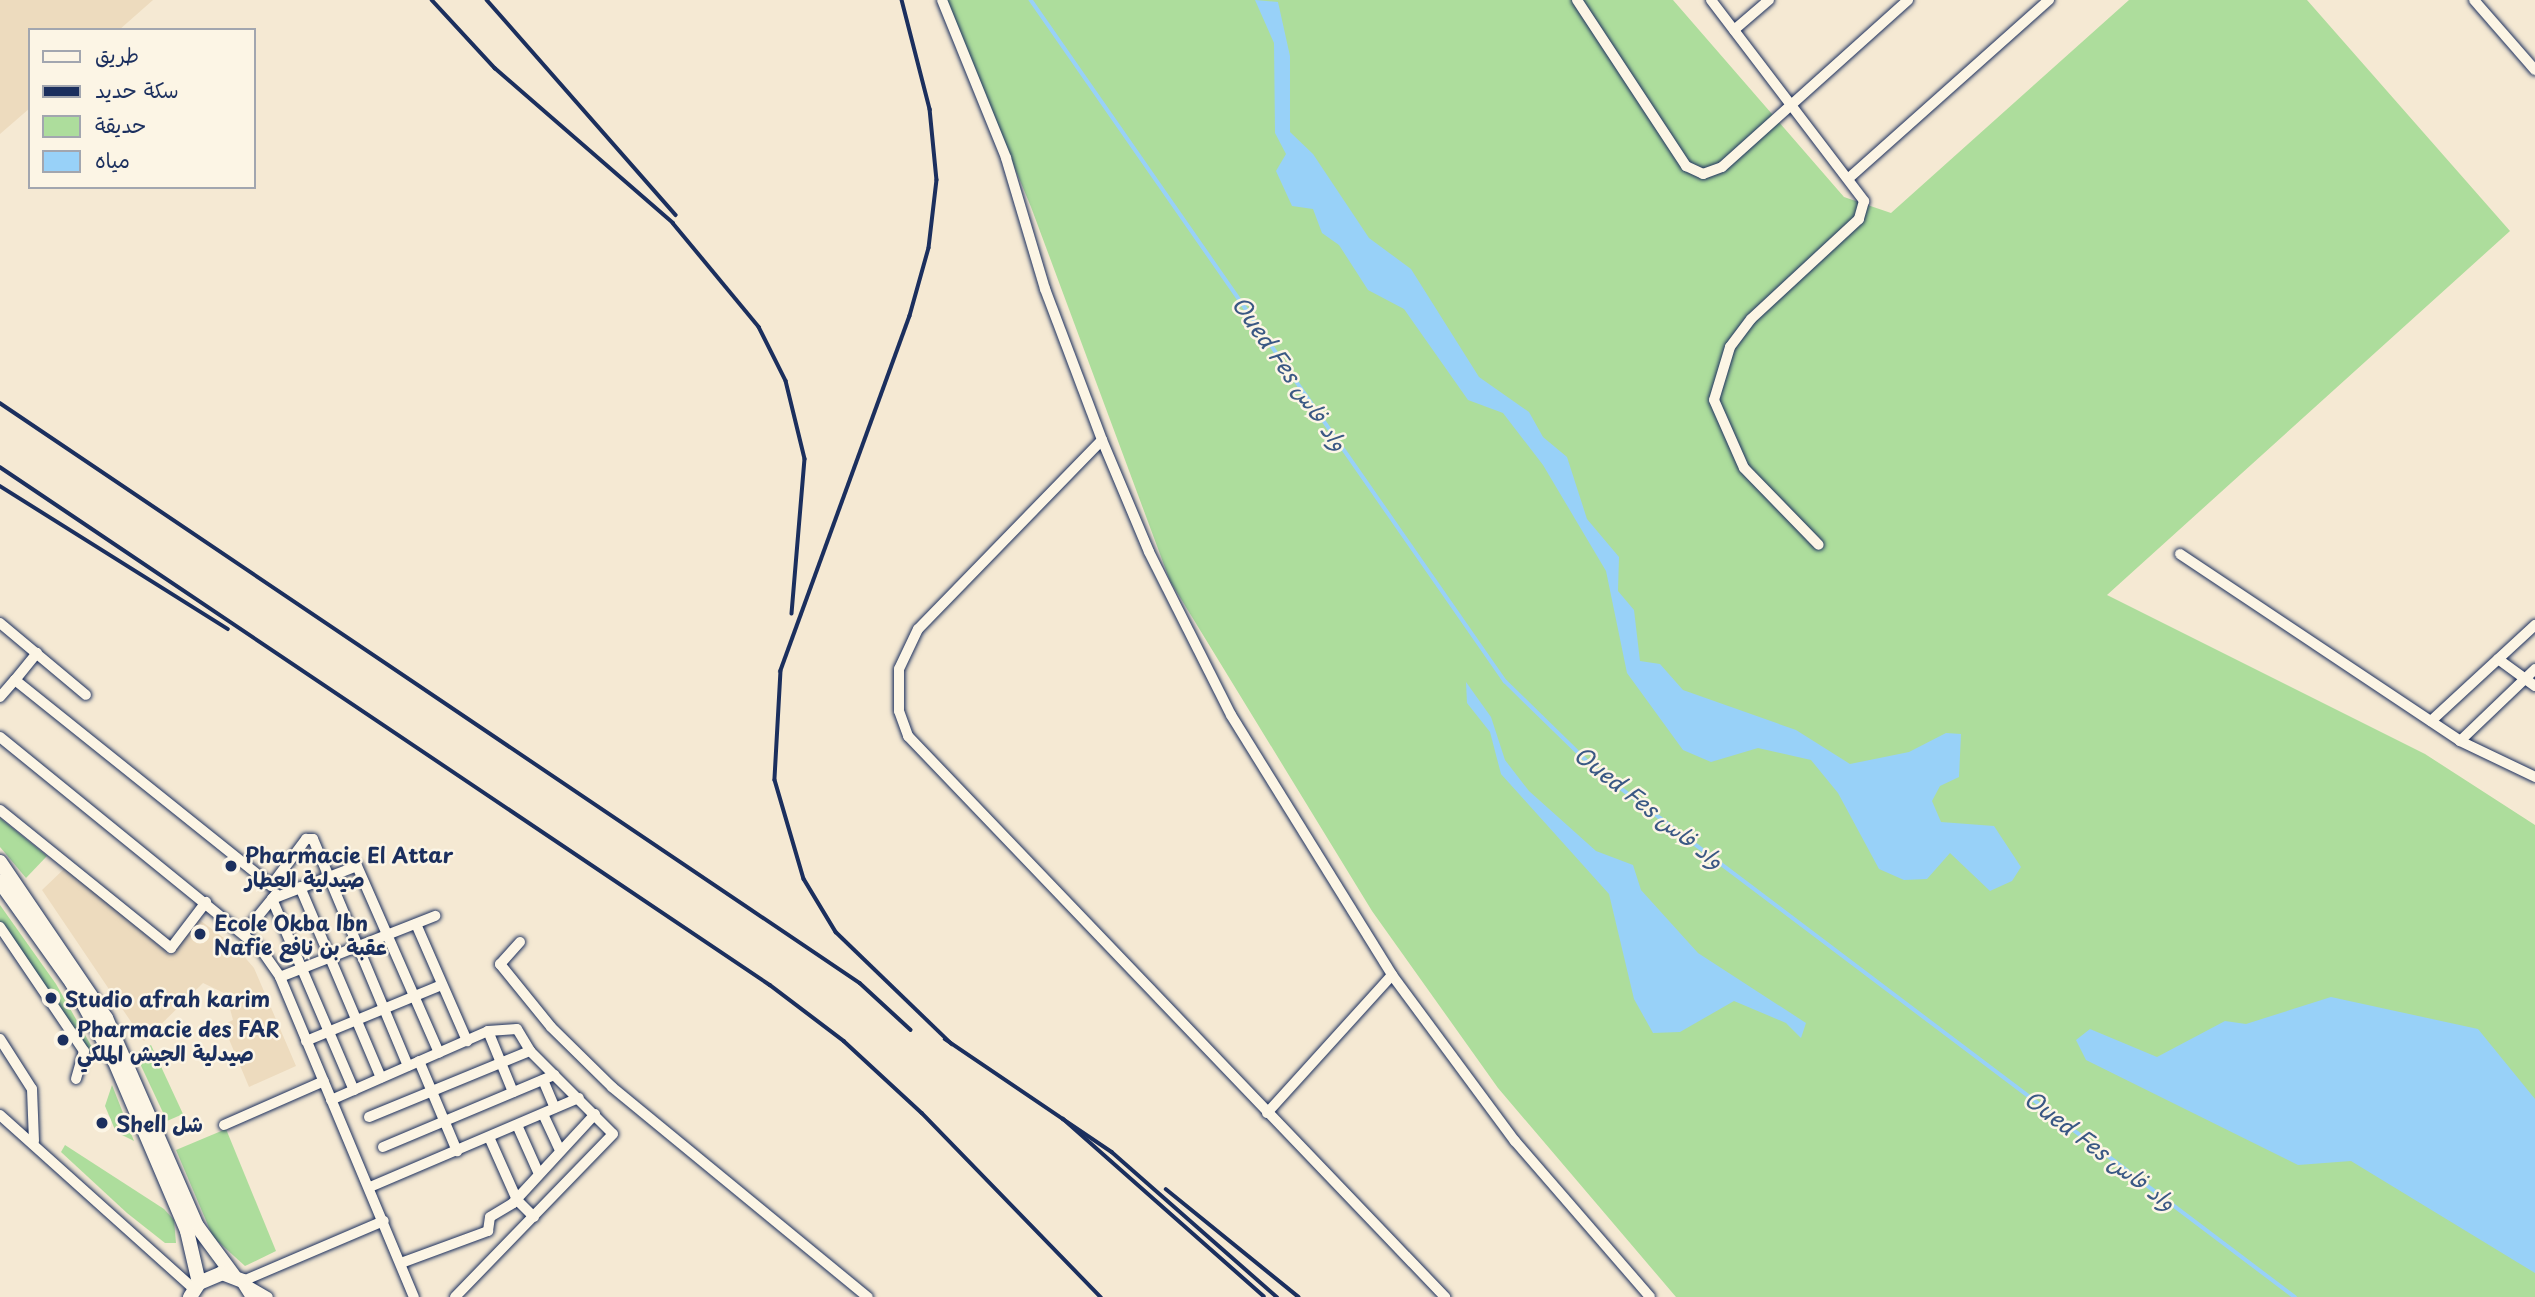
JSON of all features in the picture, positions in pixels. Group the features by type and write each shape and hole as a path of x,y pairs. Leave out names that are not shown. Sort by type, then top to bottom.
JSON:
{"main road":[{"path":"0,862 107,1018 197,1226 244,1285"},
{"path":"0,882 72,983 115,1062 187,1231 194,1289 222,1273 244,1285"}],"street":[{"path":"942,0 1006,158 1045,289 1102,440 1149,552 1231,715 1392,975 1515,1141 1650,1297"},
{"path":"1577,0 1696,173 1722,167 1908,0"},
{"path":"1711,0 1864,201 1859,219 1751,319 1730,347 1714,400 1744,468 1819,545"},
{"path":"1734,30 1769,0"},
{"path":"1849,178 2049,0"},
{"path":"2474,0 2535,70"},
{"path":"1102,440 918,629 899,669 899,711 908,736 929,762 1445,1297"},
{"path":"2180,554 2460,741 2535,777"},
{"path":"0,623 86,695"},
{"path":"2431,721 2535,625"},
{"path":"2,691 15,680 37,653"},
{"path":"2498,659 2523,680 2535,686"},
{"path":"2460,741 2535,669"},
{"path":"15,680 268,883 277,895 302,968 354,1090"},
{"path":"0,737 245,932 280,978 414,1297"},
{"path":"0,810 171,948 206,902"},
{"path":"268,883 308,838 328,874 385,1010 413,1063 432,1091 457,1151"},
{"path":"245,932 277,895 351,865 360,869 439,1053"},
{"path":"300,887 381,1078"},
{"path":"280,978 435,916"},
{"path":"416,924 467,1041"},
{"path":"0,927 84,1051 76,1079"},
{"path":"520,942 500,964 551,1027 612,1087 868,1297"},
{"path":"1267,1113 1392,975"},
{"path":"306,1041 442,985"},
{"path":"331,1100 488,1031 521,1030 530,1051 595,1114 613,1137 455,1297"},
{"path":"488,1031 513,1092"},
{"path":"0,1039 32,1089 34,1141"},
{"path":"369,1117 530,1051"},
{"path":"383,1147 554,1075"},
{"path":"543,1080 555,1108"},
{"path":"224,1125 324,1082"},
{"path":"370,1187 579,1098"},
{"path":"543,1114 559,1149"},
{"path":"401,1263 481,1235 491,1227 490,1217 517,1200 538,1172 595,1114"},
{"path":"0,1115 34,1141 194,1289"},
{"path":"517,1125 538,1172"},
{"path":"489,1137 517,1200 534,1217"},
{"path":"244,1285 384,1221"},
{"path":"244,1285 268,1297"}],"shaded area":[{"path":"0,0 153,0 121,28 28,28 28,110 0,134"},
{"path":"65,868 170,955 197,918 236,947 254,968 296,1066 249,1087 223,1025 233,1020 226,994 203,983 144,1041 42,890"}],"green space":[{"path":"945,0 1673,0 1844,197 1891,213 2129,0 2307,0 2510,231 2107,595 2425,754 2535,825 2535,1297 1676,1297 1498,1088 1372,911 1170,581 1031,207"},
{"path":"0,818 47,856 26,878 0,847"},
{"path":"0,905 56,984 93,1049 89,1051 0,922"},
{"path":"151,1045 183,1114 167,1121 135,1053"},
{"path":"112,1085 134,1141 116,1132 105,1106"},
{"path":"226,1129 276,1251 245,1266 213,1237 176,1150"},
{"path":"65,1145 164,1209 174,1220 176,1243 165,1243 127,1213 61,1152"}],"water":[{"path":"1255,0 1278,2 1290,56 1290,132 1313,154 1369,238 1411,269 1479,377 1529,412 1543,437 1567,457 1587,519 1619,557 1618,591 1634,610 1640,661 1660,664 1683,690 1796,730 1850,764 1909,752 1946,733 1961,734 1959,777 1940,786 1932,801 1941,822 1994,826 2021,867 2012,881 1990,891 1950,853 1927,879 1904,880 1879,869 1838,793 1811,760 1758,748 1711,762 1683,750 1627,673 1606,571 1543,465 1503,413 1468,400 1404,309 1368,290 1339,245 1322,233 1313,209 1292,206 1276,171 1286,154 1275,133 1274,43"},
{"path":"1466,682 1491,717 1505,760 1529,791 1596,851 1633,865 1641,890 1698,953 1806,1023 1801,1038 1786,1023 1734,1001 1680,1032 1653,1033 1634,999 1609,894 1501,774 1490,732 1467,703"},
{"path":"2331,997 2478,1029 2535,1099 2535,1273 2351,1161 2298,1165 2086,1060 2076,1040 2090,1029 2157,1057 2225,1021 2246,1024"}],"waterway":[{"name":"Oued Fes واد فاس","path":"1031,0 1505,681 1594,768 2295,1297"}],"railway":[{"path":"432,0 495,68 673,223 759,327 786,381 805,459 792,613"},
{"path":"487,0 676,215"},
{"path":"902,0 930,109 937,180 929,248 910,316 781,671 775,780 804,879 836,932 952,1044"},
{"path":"0,403 860,983 911,1030"},
{"path":"0,467 770,985 844,1041 922,1113 1101,1297"},
{"path":"0,486 228,629"},
{"path":"945,1039 1063,1119"},
{"path":"1264,1297 1063,1119 1112,1152 1277,1297"},
{"path":"1166,1189 1299,1297"}],"place":[{"name":"Pharmacie El Attar صيدلية العطار","path":"231,866"},
{"name":"Ecole Okba Ibn Nafie عقبة بن نافع","path":"200,934"},
{"name":"Studio afrah karim","path":"51,998"},
{"name":"Pharmacie des FAR صيدلية الجيش الملكي","path":"63,1040"},
{"name":"Shell شل","path":"102,1123"}]}
